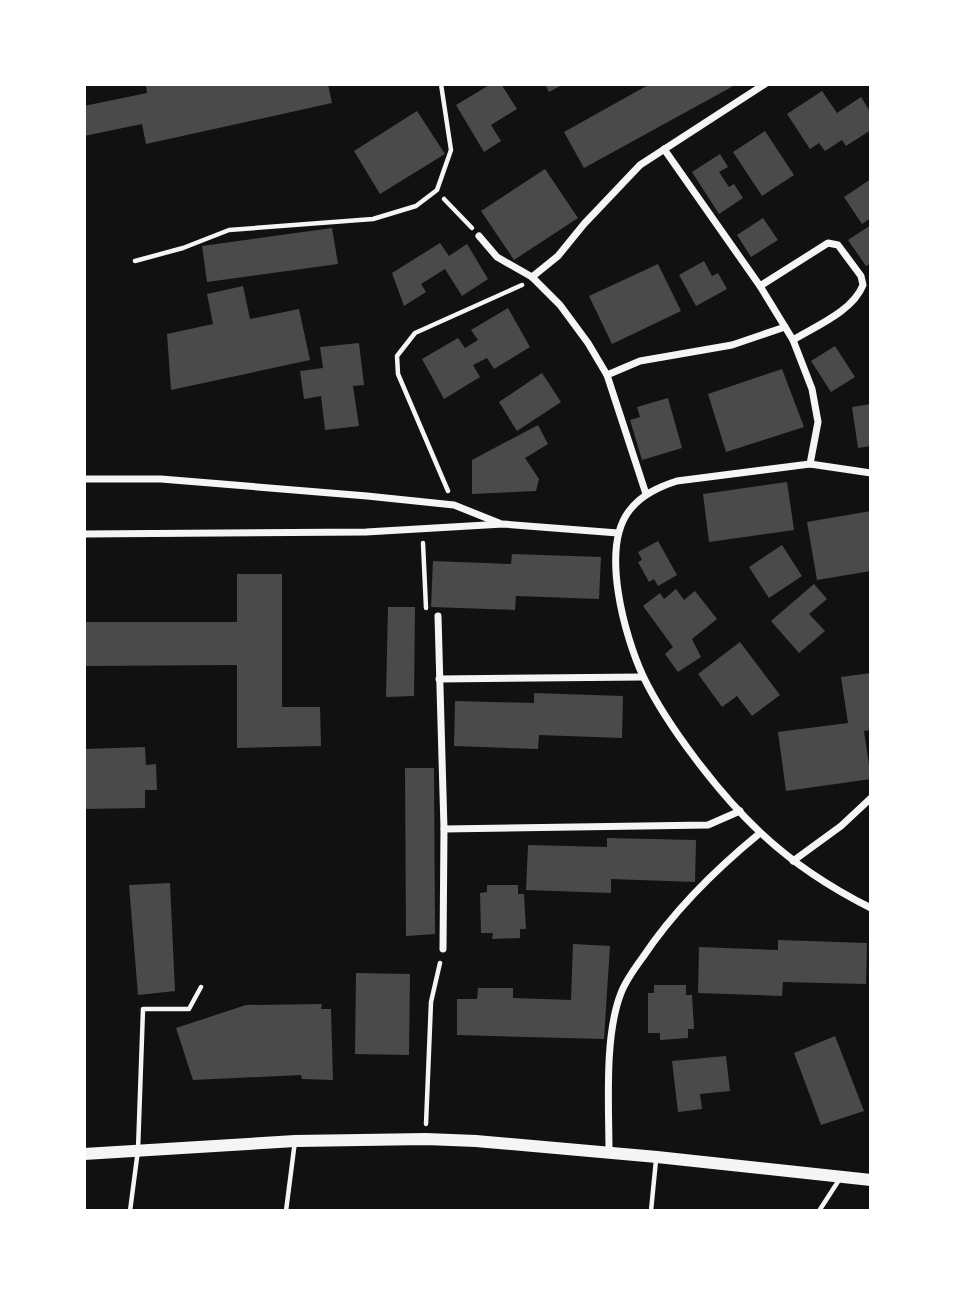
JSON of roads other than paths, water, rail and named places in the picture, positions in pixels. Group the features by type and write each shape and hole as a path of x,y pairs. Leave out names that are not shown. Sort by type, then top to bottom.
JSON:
{"street":[{"path":"532,277 558,256 617,187 640,165 765,84"},
{"path":"664,149 760,286 793,340 812,389 818,422 810,464"},
{"path":"479,236 497,257 532,277 560,305 588,343 607,375 646,494"},
{"path":"760,286 828,243 838,245 860,276 863,285 859,295 793,340"},
{"path":"607,375 640,361 732,345 785,327"},
{"path":"871,473 810,464 677,481 662,486 646,494 628,512 618,533 616,560 625,625 643,677 681,738 716,785 760,833 793,861 845,895 871,908"},
{"path":"84,480 161,479 454,505 503,524"},
{"path":"84,534 366,532 503,524 618,533"},
{"path":"438,616 444,829 443,949"},
{"path":"439,678 643,677"},
{"path":"793,861 841,827 871,798"},
{"path":"444,829 708,825 740,811"},
{"path":"608,1153 612,1029 620,994 661,930 729,858 760,833"},
{"path":"84,1154 295,1140 426,1139 657,1157 871,1180"}],"lane":[{"path":"135,261 183,248 229,230 373,219 416,206 436,190 452,150 441,84"},
{"path":"130,1211 138,1150 143,1009 189,1009 201,987"},
{"path":"286,1211 295,1140"},
{"path":"651,1211 657,1157"},
{"path":"819,1211 842,1177"}]}
